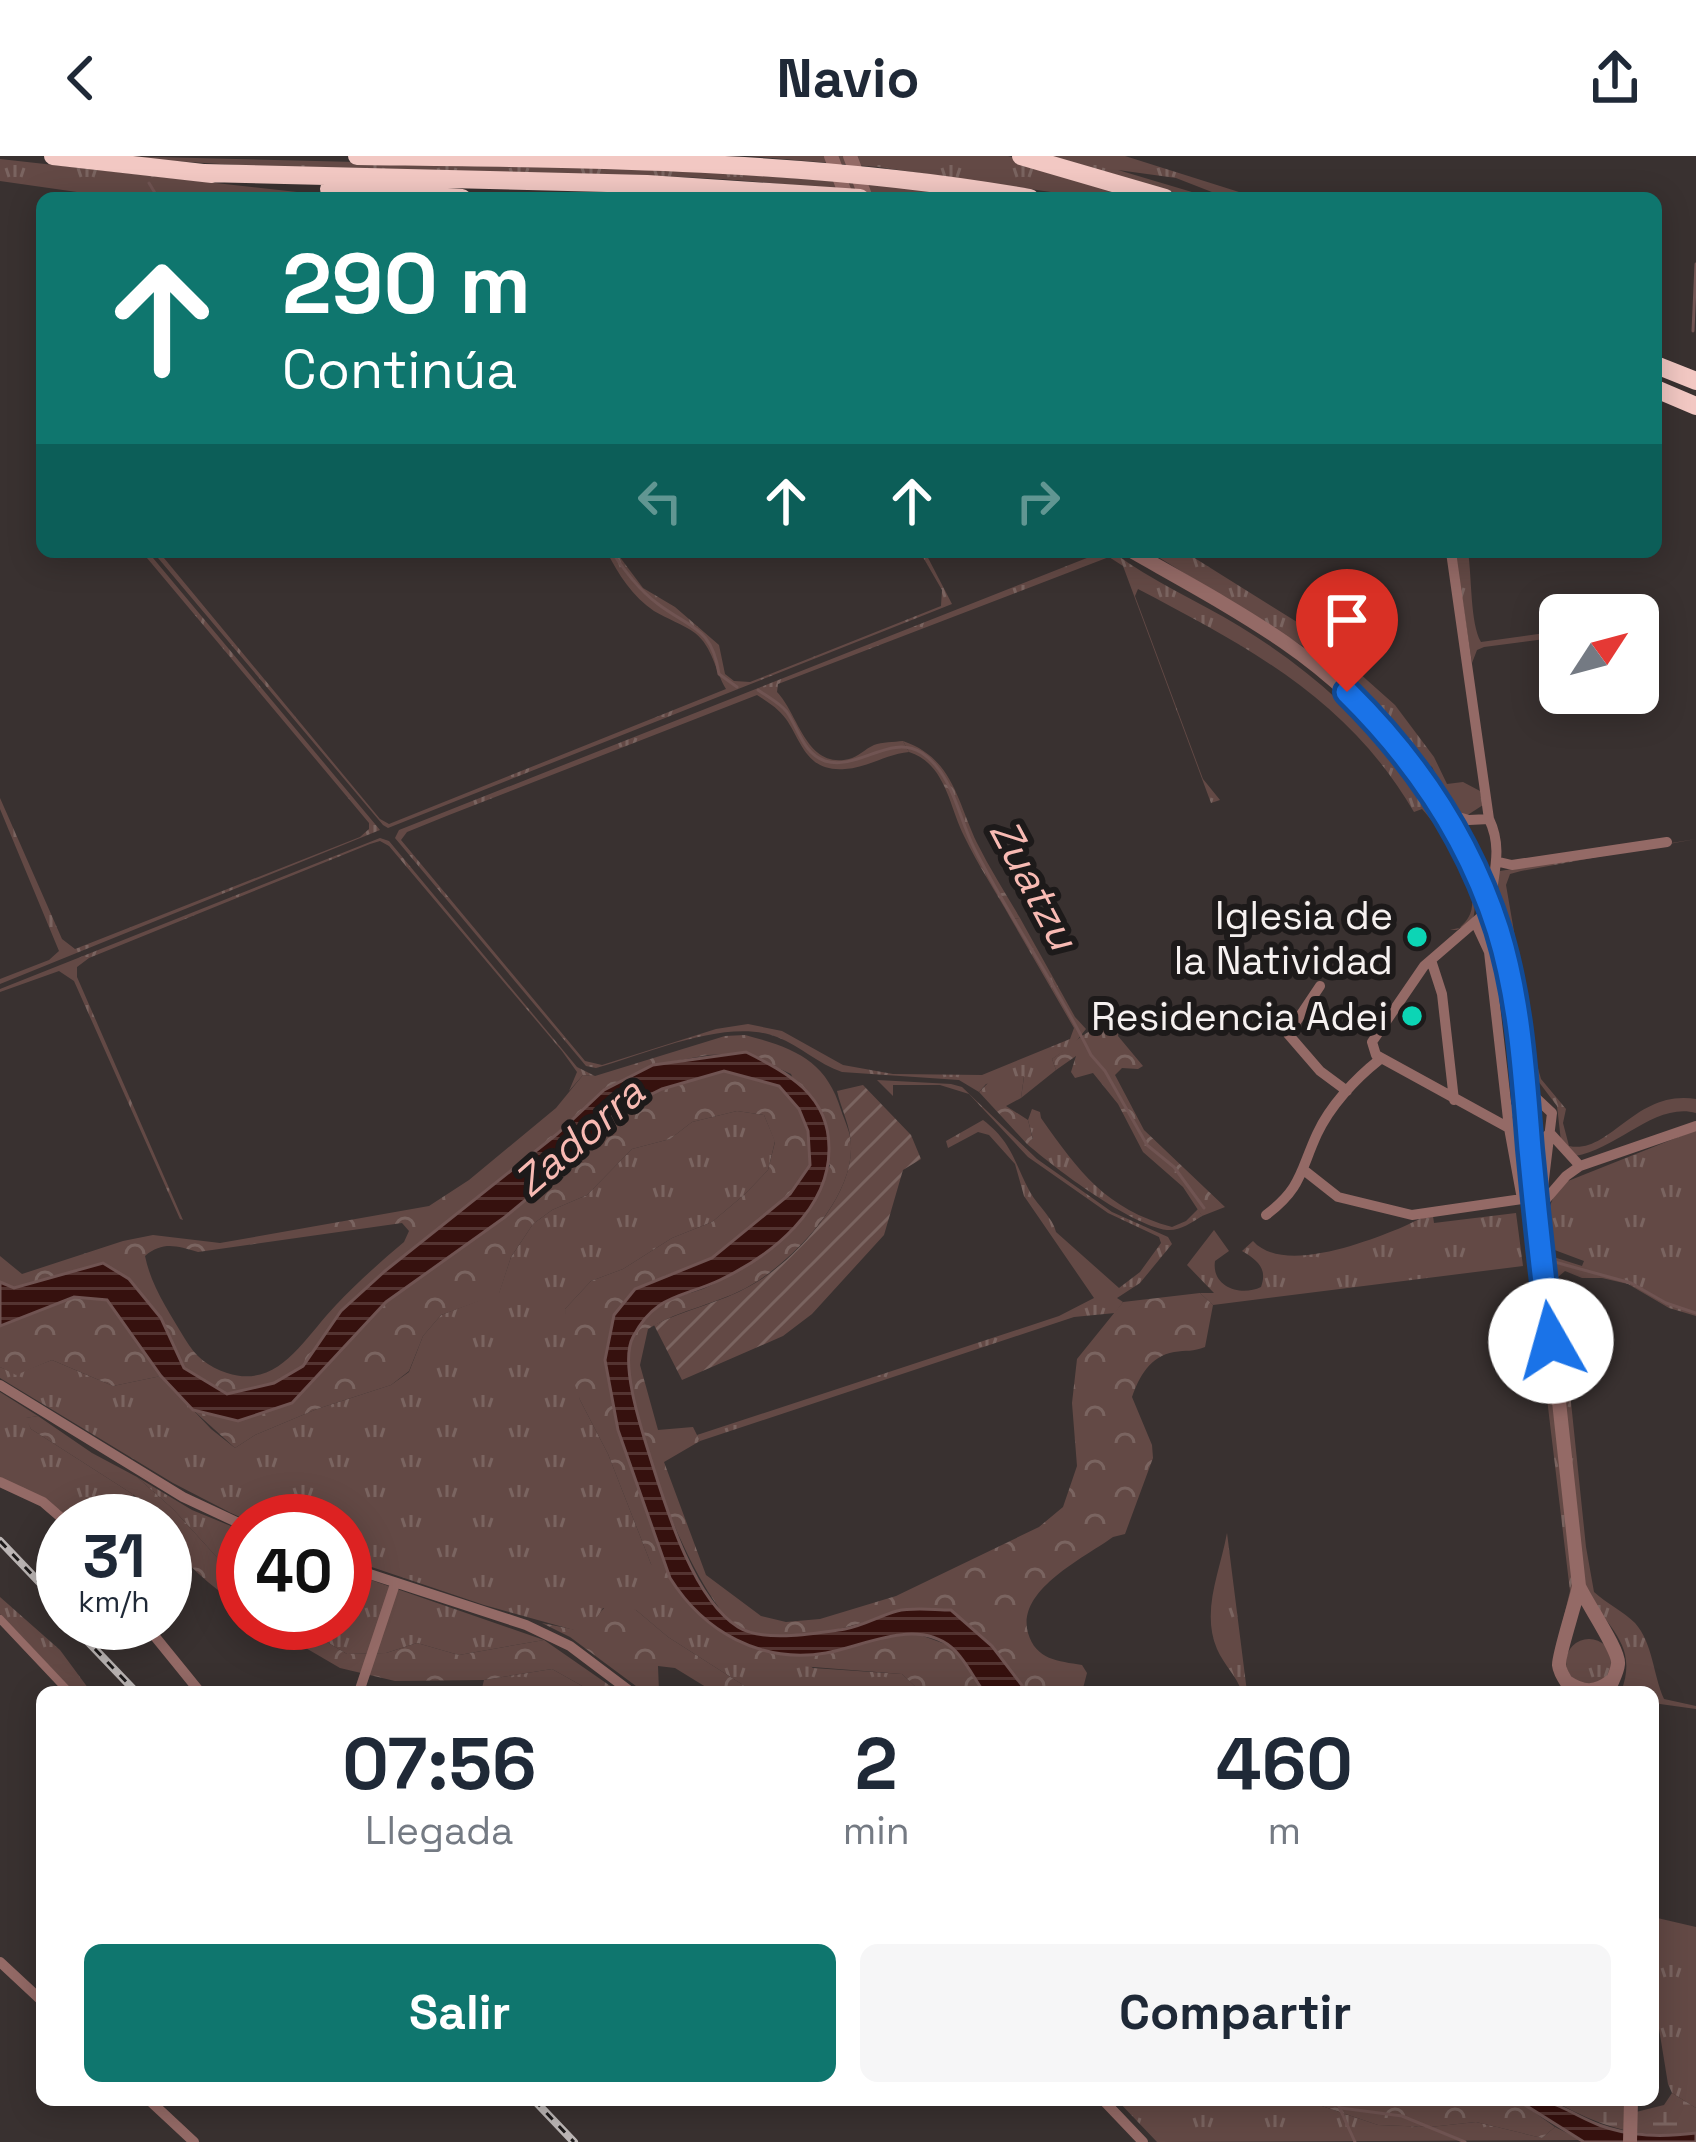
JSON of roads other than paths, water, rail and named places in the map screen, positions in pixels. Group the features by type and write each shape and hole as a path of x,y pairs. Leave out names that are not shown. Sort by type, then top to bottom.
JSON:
{"highway":[{"path":"53,156 377,192"},
{"path":"358,156 749,164 995,192"},
{"path":"840,156 855,192"},
{"path":"1022,156 1145,192"},
{"path":"204,173 832,192"},
{"path":"1662,367 1696,381"},
{"path":"1662,392 1696,406"}],"street":[{"path":"1143,558 1253,622 1320,669 1400,749 1444,813 1490,908 1517,1014 1533,1202"},
{"path":"1452,558 1498,864 1490,908 1431,960 1372,1042 1379,1060 1509,1128 1517,1140 1530,1144 1550,1133"},
{"path":"1444,813 1469,820 1489,819"},
{"path":"1461,842 1469,820"},
{"path":"1476,874 1498,864 1667,842"},
{"path":"1476,923 1489,952 1509,1128 1538,1225 1585,1633 1619,1656 1610,1686"},
{"path":"1431,960 1442,994 1454,1100"},
{"path":"1320,986 1288,1034 1320,1071 1347,1091"},
{"path":"1266,1214 1280,1204 1305,1171 1319,1130 1347,1091 1379,1060"},
{"path":"1509,1113 1527,1099 1537,1100 1552,1113 1533,1202"},
{"path":"1305,1171 1338,1197 1412,1215 1533,1202 1580,1166 1696,1126"},
{"path":"1550,1133 1580,1166"},
{"path":"0,1385 216,1512"},
{"path":"0,1482 36,1499"},
{"path":"372,1576 526,1625 570,1646 623,1686"},
{"path":"361,1686 395,1584"},
{"path":"1580,1586 1585,1633"},
{"path":"0,1619 63,1686"},
{"path":"1570,1686 1558,1658 1585,1633"},
{"path":"166,1650 195,1686"},
{"path":"0,1962 36,1995"},
{"path":"155,2106 186,2139"},
{"path":"1109,2106 1143,2142"},
{"path":"1630,2142 1631,2106"}],"water":[{"name":"Zadorra","path":"746,1052 777,1068 814,1100 829,1148 820,1191 794,1228 759,1257 720,1280 660,1305 641,1323 629,1349 642,1432 673,1527 695,1575 722,1614 738,1627 761,1635 852,1628 903,1610 951,1610 992,1646 1022,1686 980,1686 956,1651 922,1635 890,1636 802,1655 757,1648 717,1628 670,1578 618,1430 605,1360 614,1315 635,1289 712,1258 790,1194 810,1165 808,1131 799,1109 779,1086 724,1071 662,1089 616,1112 552,1178 505,1217 386,1302 292,1403 238,1421 193,1410 161,1376 107,1300 74,1297 0,1326 0,1282 14,1288 103,1263 129,1279 161,1318 184,1368 227,1394 274,1383 303,1366 341,1311 385,1271 557,1134 604,1090 653,1065"},
{"path":"1527,2106 1557,2106 1623,2132 1696,2133 1696,2142 1584,2142"}],"waterway":[{"name":"Zuatzu","path":"149,183 154,192"},
{"path":"1693,331 1696,264"},
{"name":"Zuatzu","path":"616,558 645,593 705,638 719,674 737,687"},
{"name":"Zuatzu","path":"758,690 784,709 806,747 825,761 837,763 886,749 910,748 941,772 988,874 1091,1055 1147,1145 1174,1167 1204,1208"},
{"name":"Zuatzu","path":"1551,1261 1631,1283 1696,1313"},
{"path":"1339,2106 1355,2142"},
{"path":"1341,2108 1402,2116 1465,2142"}],"railway":[{"path":"0,1541 36,1579"},
{"path":"96,1650 130,1686"},
{"path":"540,2106 574,2142"}],"place":[{"name":"Iglesia de la Natividad","path":"1417,937"},
{"name":"Residencia Adei","path":"1412,1016"}]}
